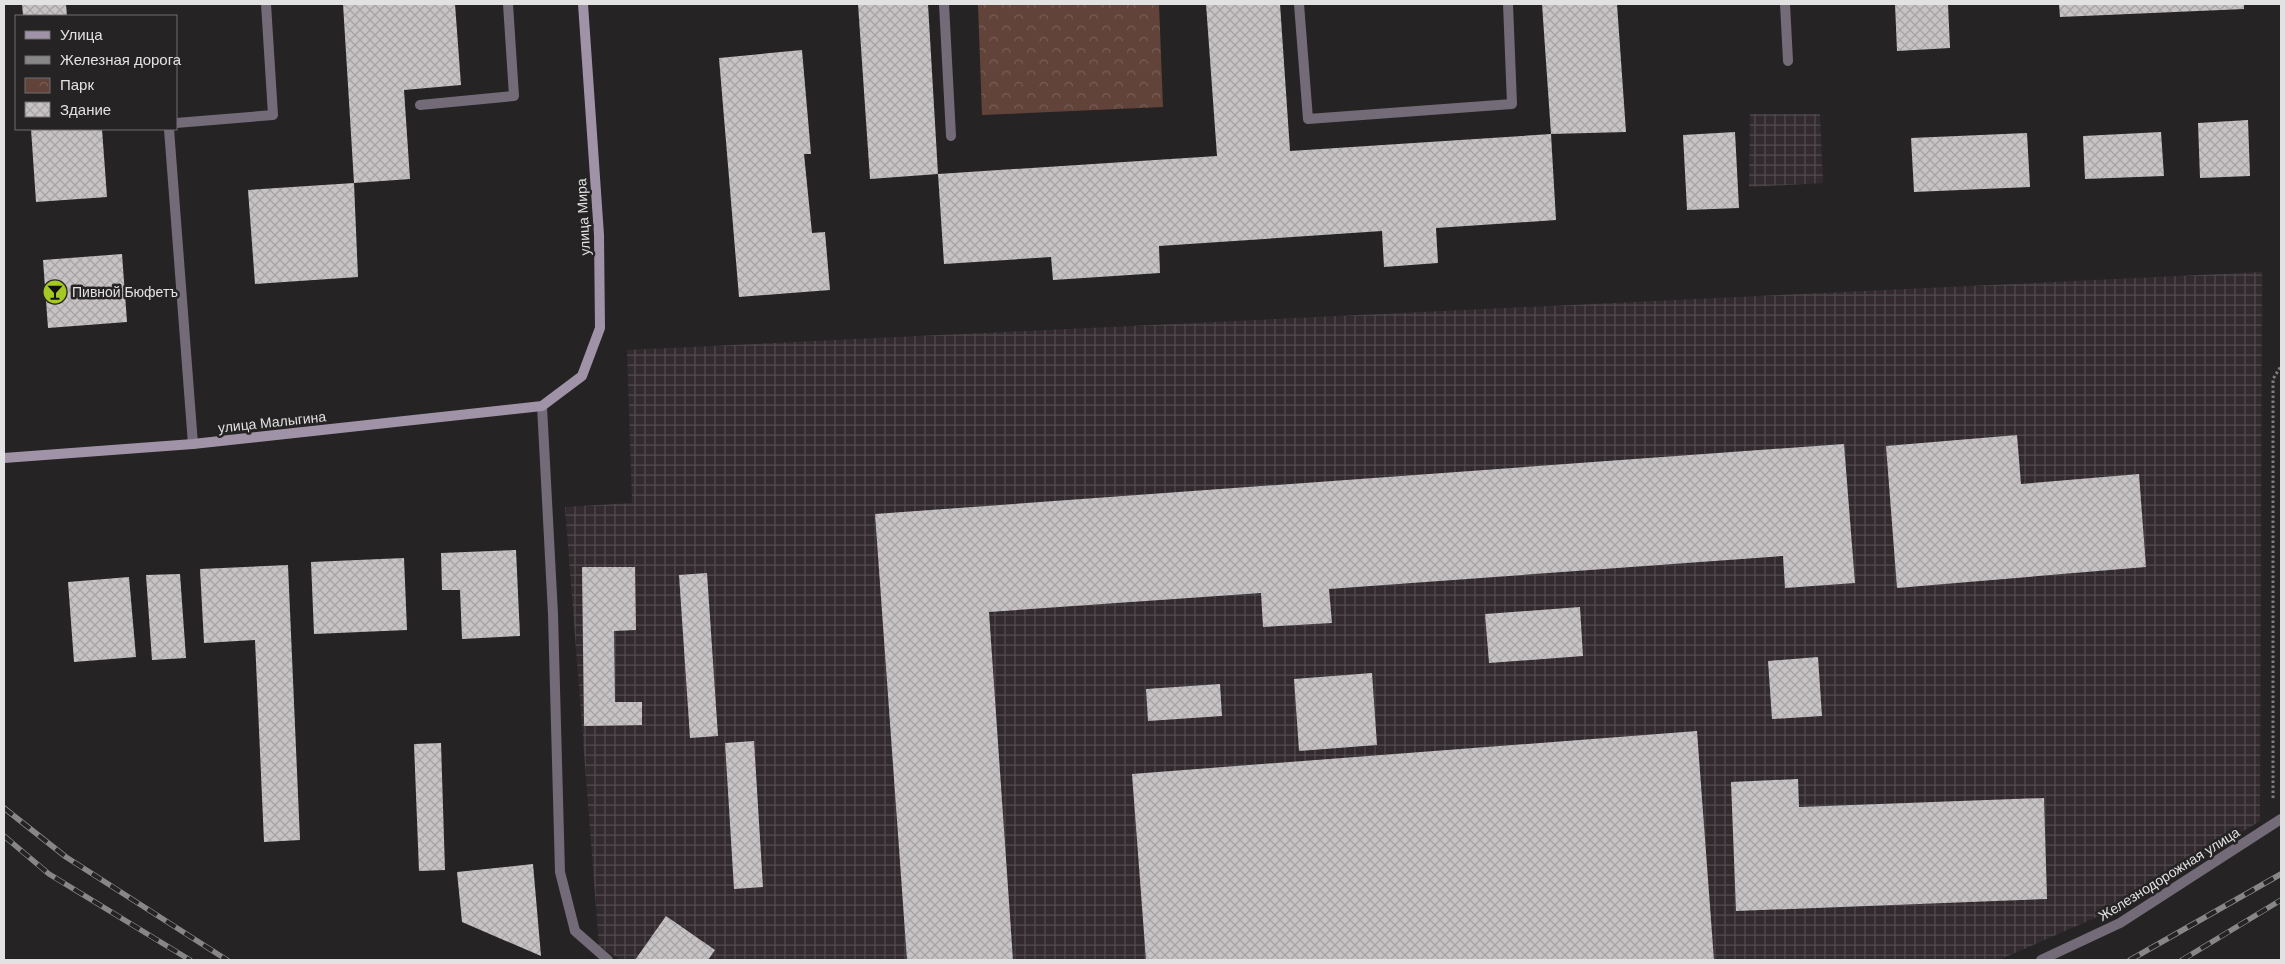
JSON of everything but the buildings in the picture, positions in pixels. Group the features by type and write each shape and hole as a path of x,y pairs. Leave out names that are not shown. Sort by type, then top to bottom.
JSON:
{"main road":[{"name":"улица Мира","path":"542,406 582,376 600,328 599,235 583,4"},
{"name":"улица Малыгина","path":"4,458 193,444 542,406"}],"street":[{"path":"178,123 273,115 266,4"},
{"path":"420,105 514,96 508,4"},
{"path":"944,4 951,136"},
{"path":"1299,4 1308,119 1512,104 1508,4"},
{"path":"1785,4 1788,61"},
{"path":"169,130 193,444"},
{"path":"542,406 553,614 560,872 575,931 608,960"},
{"name":"Железнодорожная улица","path":"2041,960 2120,923 2278,821"}],"path":[{"path":"2278,821 2273,804 2273,379 2281,366"}],"shaded area":[{"path":"1750,114 1820,114 1823,183 1749,187"},
{"path":"2262,272 2260,821 2111,911 1999,960 621,960 599,946 565,507 632,503 627,350"}],"green space":[{"path":"978,4 1159,4 1163,107 982,115"}],"railway":[{"path":"4,808 66,857 227,960"},
{"path":"4,836 49,874 190,960"},
{"path":"2130,960 2281,874"},
{"path":"2182,960 2281,900"}],"place":[{"name":"Пивной Бюфетъ","path":"55,292"}]}
